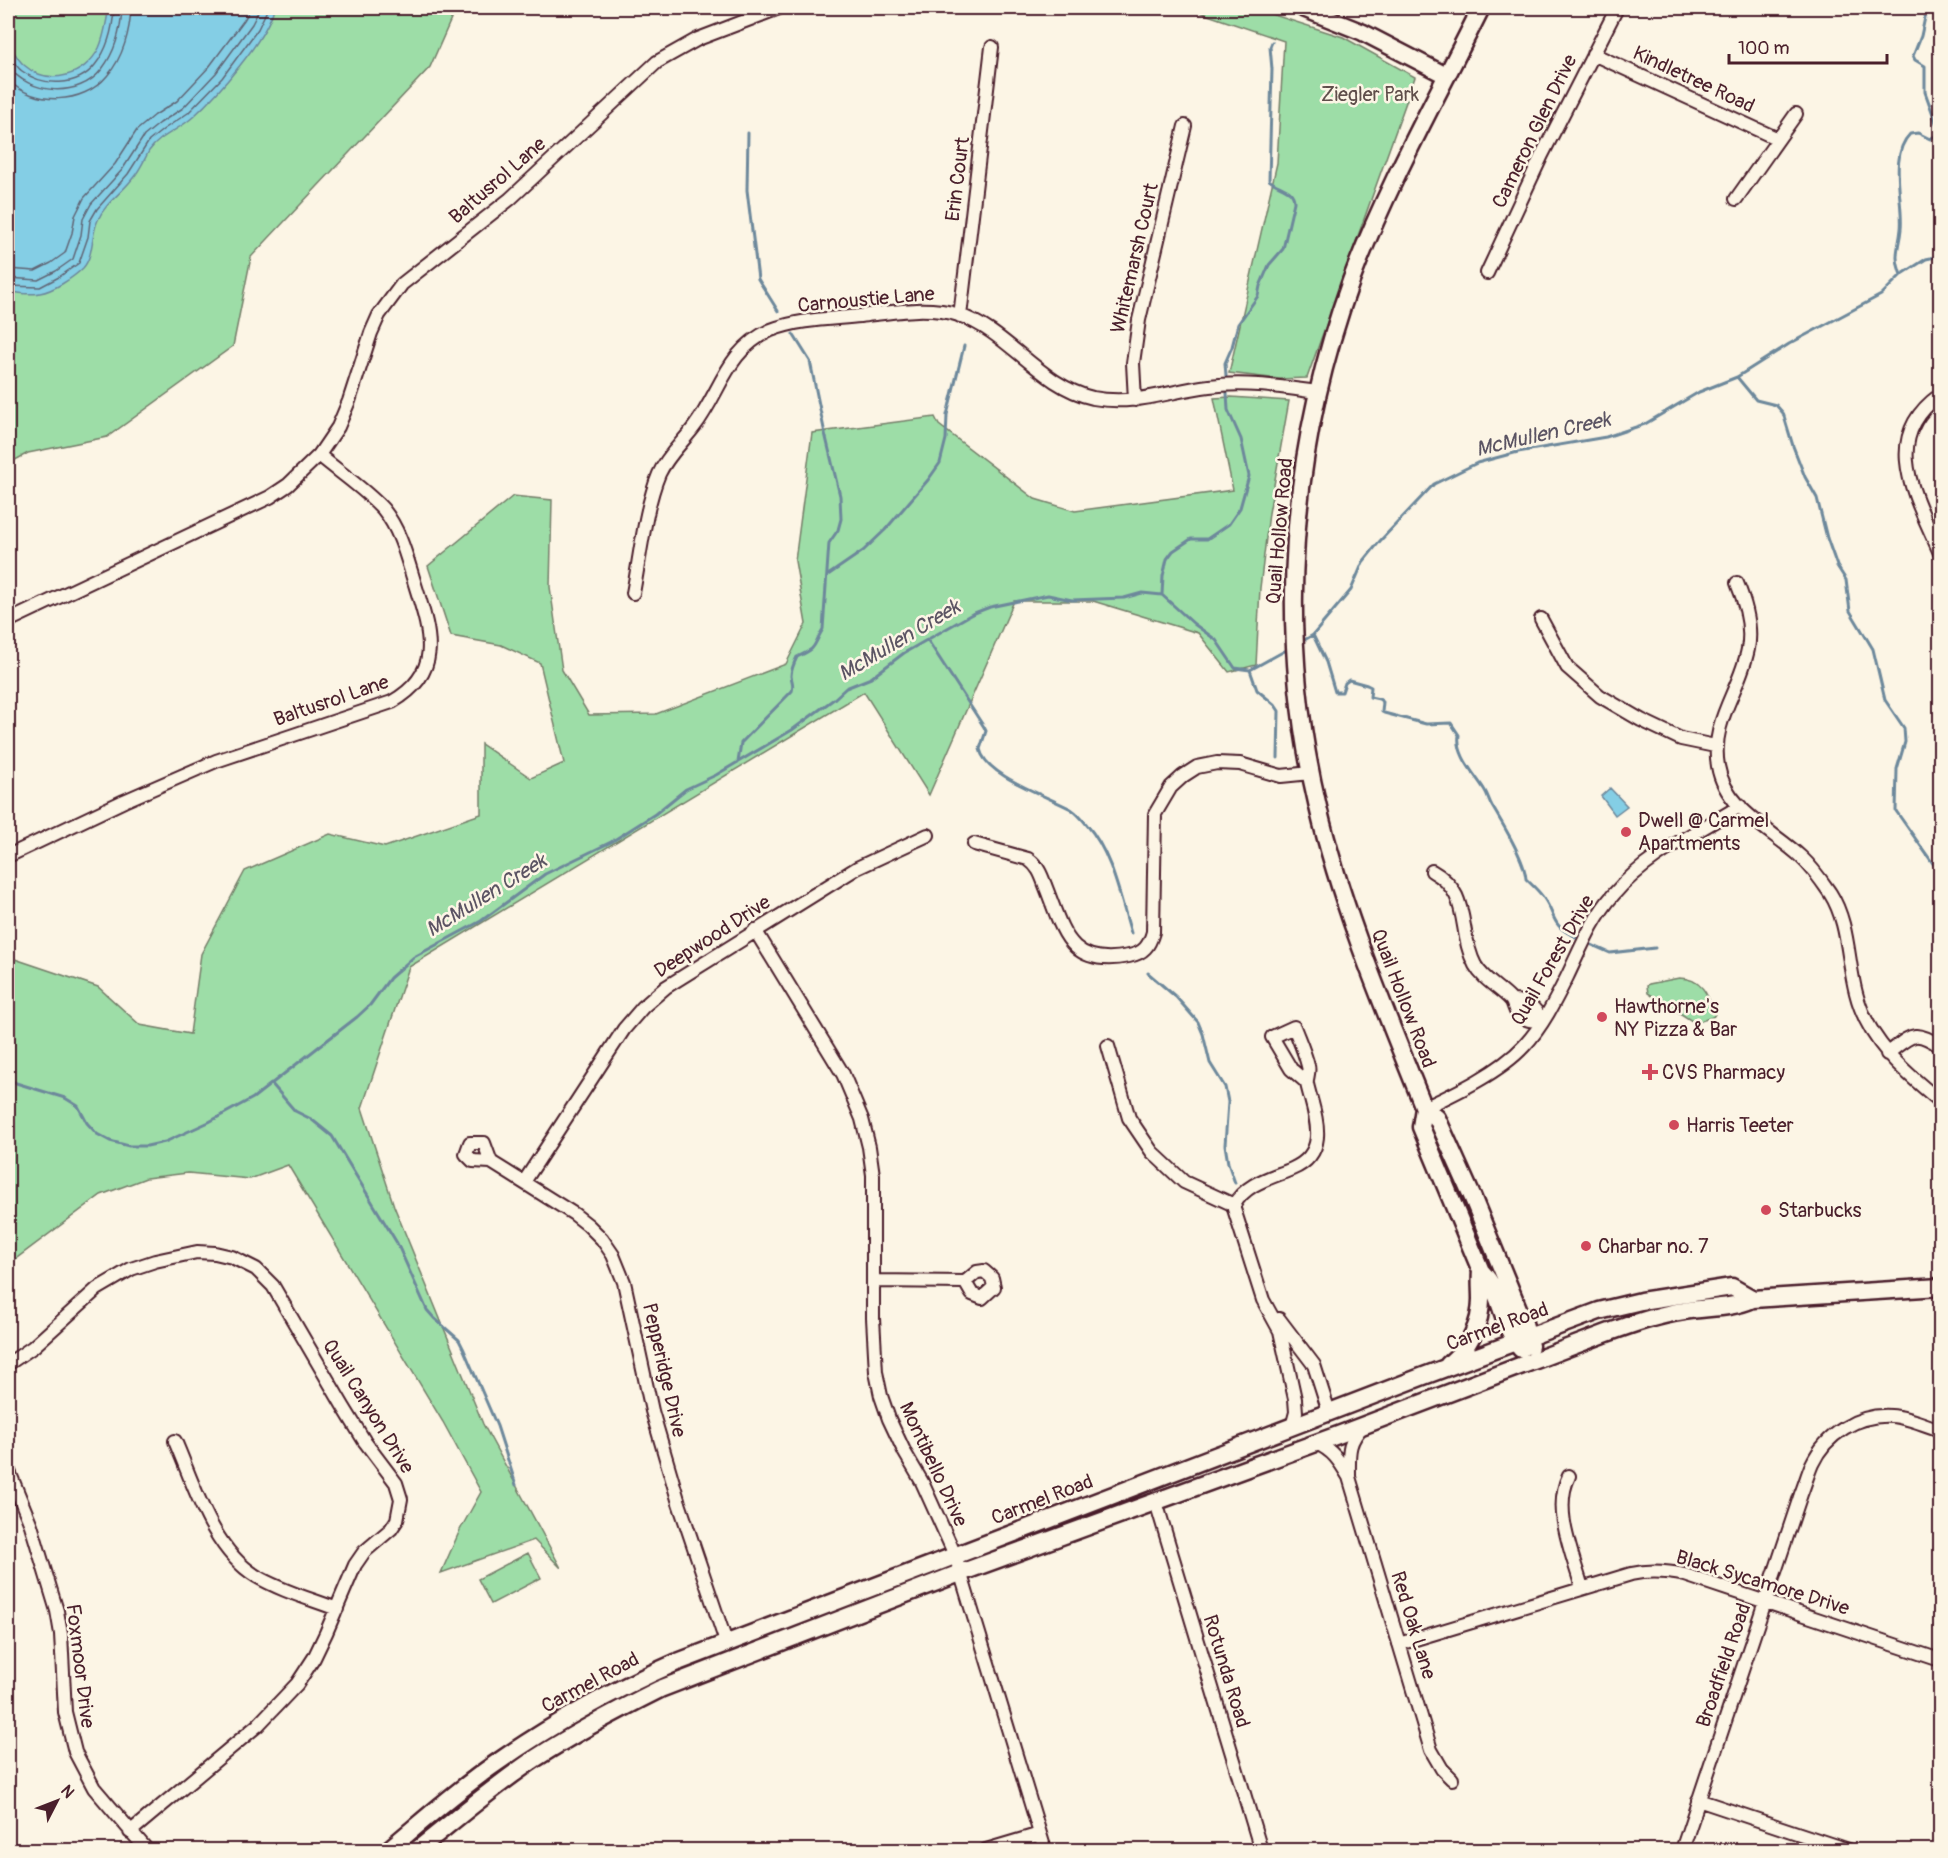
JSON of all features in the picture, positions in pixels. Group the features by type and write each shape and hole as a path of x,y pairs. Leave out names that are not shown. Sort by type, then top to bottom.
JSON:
{"main road":[{"name":"Quail Hollow Road","path":"1481,8 1394,181 1364,248 1340,315 1317,392 1299,509 1294,562 1293,611 1295,659 1306,750 1321,819 1349,910 1424,1108 1437,1118 1472,1196 1522,1340"},
{"name":"Quail Hollow Road","path":"1424,1108 1420,1127 1481,1271 1491,1281 1532,1361"},
{"path":"1444,1368 1466,1346 1478,1321 1481,1271"},
{"name":"Carmel Road","path":"388,1851 474,1779 552,1726 628,1684 726,1642 1599,1311 1641,1300 1732,1287 1753,1299"},
{"name":"Carmel Road","path":"417,1851 513,1774 555,1746 615,1711 685,1679 960,1573 1364,1426 1532,1361 1635,1323 1682,1311 1738,1305 1753,1299 1941,1287"},
{"path":"1316,1443 1328,1422 1329,1412"}],"street":[{"name":"Baltusrol Lane","path":"8,621 270,497 288,485 319,455 338,427 371,333 380,315 402,284 510,199 657,62 698,39 778,8"},
{"path":"1302,8 1362,32 1447,76"},
{"name":"Cameron Glen Drive","path":"1487,273 1542,155 1617,8"},
{"name":"Erin Court","path":"960,316 992,47"},
{"name":"Kindletree Road","path":"1593,54 1778,139"},
{"path":"1737,199 1796,114"},
{"name":"Whitemarsh Court","path":"1135,400 1133,363 1139,320 1185,126"},
{"name":"Carnoustie Lane","path":"633,593 652,495 659,475 672,453 702,415 729,364 743,350 770,331 800,322 922,310 960,316 992,332 1043,372 1078,393 1109,400 1135,400 1211,385 1273,386 1317,392"},
{"path":"1941,395 1920,413 1912,427 1906,450 1909,480 1941,553"},
{"name":"Baltusrol Lane","path":"8,856 174,778 216,761 392,702 413,687 425,668 430,638 402,541 394,524 378,505 319,455"},
{"path":"1737,583 1743,596 1749,636 1748,649 1722,718 1716,746 1722,784 1740,806 1801,856 1830,894 1841,911 1856,993 1873,1031 1887,1054 1904,1072 1941,1101"},
{"path":"1541,619 1567,668 1600,696 1681,740 1716,746"},
{"path":"974,844 1028,859 1035,864 1060,927 1075,947 1105,959 1139,954 1149,945 1153,932 1155,814 1171,787 1197,767 1217,763 1240,764 1281,776 1311,773"},
{"name":"Quail Forest Drive","path":"1424,1108 1486,1076 1523,1047 1556,998 1586,935 1614,893 1654,859 1740,806"},
{"name":"Deepwood Drive","path":"524,1182 618,1037 643,1007 682,975 857,868 928,835"},
{"path":"1432,871 1448,883 1456,894 1461,906 1470,951 1481,976 1512,1001 1517,1012 1528,1021 1542,1021"},
{"name":"Montibello Drive","path":"755,930 843,1074 862,1119 873,1175 875,1359 881,1396 889,1419 922,1482 955,1555 1045,1851"},
{"path":"1887,1054 1910,1037 1918,1035 1924,1035 1941,1046"},
{"path":"1108,1046 1129,1118 1152,1152 1184,1182 1234,1205"},
{"path":"1234,1205 1255,1185 1299,1166 1313,1152 1317,1141 1318,1121 1306,1082"},
{"name":"Pepperidge Drive","path":"491,1162 588,1225 602,1239 617,1264 624,1282 652,1412 726,1642"},
{"path":"1234,1205 1263,1299 1280,1331 1295,1399 1296,1412 1292,1426"},
{"name":"Quail Canyon Drive","path":"8,1364 33,1347 97,1289 143,1264 180,1255 215,1253 232,1257 256,1269 278,1292 365,1442 396,1483 401,1499 398,1520 364,1552 355,1565 314,1658 297,1684 279,1706 258,1725 130,1832"},
{"path":"873,1281 965,1282"},
{"path":"1263,1299 1314,1365 1329,1412"},
{"name":"Broadfield Road","path":"1682,1851 1812,1464 1827,1442 1848,1426 1876,1417 1892,1416 1908,1419 1941,1430"},
{"name":"Red Oak Lane","path":"1349,1477 1349,1449 1353,1436 1364,1426"},
{"path":"175,1441 217,1536 237,1562 272,1585 337,1609"},
{"name":"Red Oak Lane","path":"1316,1443 1336,1455 1349,1477 1431,1750 1452,1779"},
{"name":"Foxmoor Drive","path":"8,1469 31,1525 57,1611 62,1644 65,1712 75,1752 94,1788 147,1851"},
{"path":"1569,1476 1564,1485 1563,1510 1567,1535 1582,1588"},
{"name":"Rotunda Road","path":"1156,1502 1261,1851"},
{"name":"Black Sycamore Drive","path":"1399,1644 1631,1574 1646,1571 1669,1571 1941,1660"},
{"path":"1698,1800 1848,1851"},
{"path":"986,1851 1040,1834"}],"green space":[{"path":"8,8 456,8 430,67 251,257 233,346 107,437 28,453 8,464"},
{"name":"Ziegler Park","path":"1187,8 1252,8 1343,37 1415,77 1307,378 1279,379 1229,373 1277,163 1284,41"},
{"path":"1214,398 1289,401 1269,513 1260,588 1256,665 1229,672 1198,633 1093,601 1014,601 929,795 864,692 409,967 362,1108 394,1206 483,1424 561,1568 534,1540 441,1573 460,1530 481,1492 443,1422 288,1165 250,1179 188,1173 146,1178 101,1195 10,1263 8,1262 8,955 98,987 140,1025 190,1034 201,954 245,871 330,834 385,847 481,814 481,744 531,778 564,763 540,663 501,645 451,636 428,566 513,496 552,500 550,587 562,670 589,715 656,714 786,664 806,624 795,561 812,433 935,417 939,425 1035,499 1075,511 1233,490"},
{"path":"1679,978 1699,984 1710,1000 1715,1014 1713,1017 1695,1023 1648,993 1649,984"},
{"path":"528,1553 541,1578 491,1604 478,1579"}],"water":[{"path":"109,8 274,8 262,35 227,81 193,117 153,145 129,183 105,208 96,226 89,257 83,268 63,283 45,292 28,294 8,291 8,42 22,63 34,72 44,76 66,75 85,66 93,58 103,38"},
{"path":"1610,788 1627,806 1615,815 1601,796"}],"waterway":[{"path":"1901,275 1897,256 1901,229 1898,180 1900,154 1903,143 1910,134 1918,133 1930,139 1939,131 1925,92 1925,66 1913,56 1921,36 1927,8"},
{"path":"1226,376 1225,363 1238,324 1258,296 1269,265 1283,249 1294,202 1288,191 1269,180 1272,69 1270,47 1272,42"},
{"path":"748,133 747,190 758,279 778,311"},
{"name":"McMullen Creek","path":"1301,642 1313,635 1351,590 1363,562 1434,484 1477,463 1518,452 1606,437 1645,424 1699,392 1737,377 1789,344 1881,295 1901,275 1926,259 1940,256"},
{"path":"738,762 741,743 792,691 791,673 797,657 814,646 823,629 829,543 838,530 841,519 840,496 810,361 793,334"},
{"path":"828,575 863,551 885,530 940,463 946,439 947,415 964,346"},
{"path":"1737,377 1756,400 1776,405 1783,413 1805,477 1817,498 1837,566 1846,580 1850,611 1873,649 1885,700 1904,728 1905,742 1897,769 1896,811 1940,871"},
{"path":"1162,595 1167,559 1173,551 1191,539 1207,539 1229,524 1240,508 1249,476 1241,439 1228,410 1227,393"},
{"name":"McMullen Creek","path":"8,1078 16,1083 65,1098 78,1106 87,1123 97,1134 110,1141 129,1146 147,1146 165,1142 209,1122 253,1098 357,1017 370,1005 390,978 414,957 481,921 545,874 611,842 655,814 686,789 716,775 792,730 846,688 871,678 904,653 972,614 990,607 1048,595 1072,600 1124,598 1142,593 1162,595 1216,640 1235,668 1250,670 1290,648"},
{"path":"1313,635 1326,662 1335,692 1342,692 1345,683 1349,680 1371,687 1370,697 1383,702 1382,712 1384,713 1426,724 1451,723 1459,735 1463,757 1507,832 1525,871 1526,879 1543,897 1557,924 1576,937"},
{"path":"927,639 986,731 980,749 984,759 1005,776 1071,809 1096,836 1109,862 1131,933"},
{"path":"1250,670 1257,690 1279,711 1278,758"},
{"path":"1592,945 1610,953 1655,948"},
{"path":"1148,973 1176,997 1198,1022 1210,1063 1225,1087 1228,1102 1225,1145 1235,1183"},
{"path":"271,1083 295,1111 311,1119 332,1136 397,1243 427,1310 459,1340 497,1426 516,1485"}],"place":[{"name":"Dwell @ Carmel Apartments","path":"1626,832"},
{"name":"Hawthorne's NY Pizza & Bar","path":"1602,1017"},
{"name":"CVS Pharmacy","path":"1650,1072"},
{"name":"Harris Teeter","path":"1674,1125"},
{"name":"Starbucks","path":"1766,1210"},
{"name":"Charbar no. 7","path":"1586,1246"}]}
